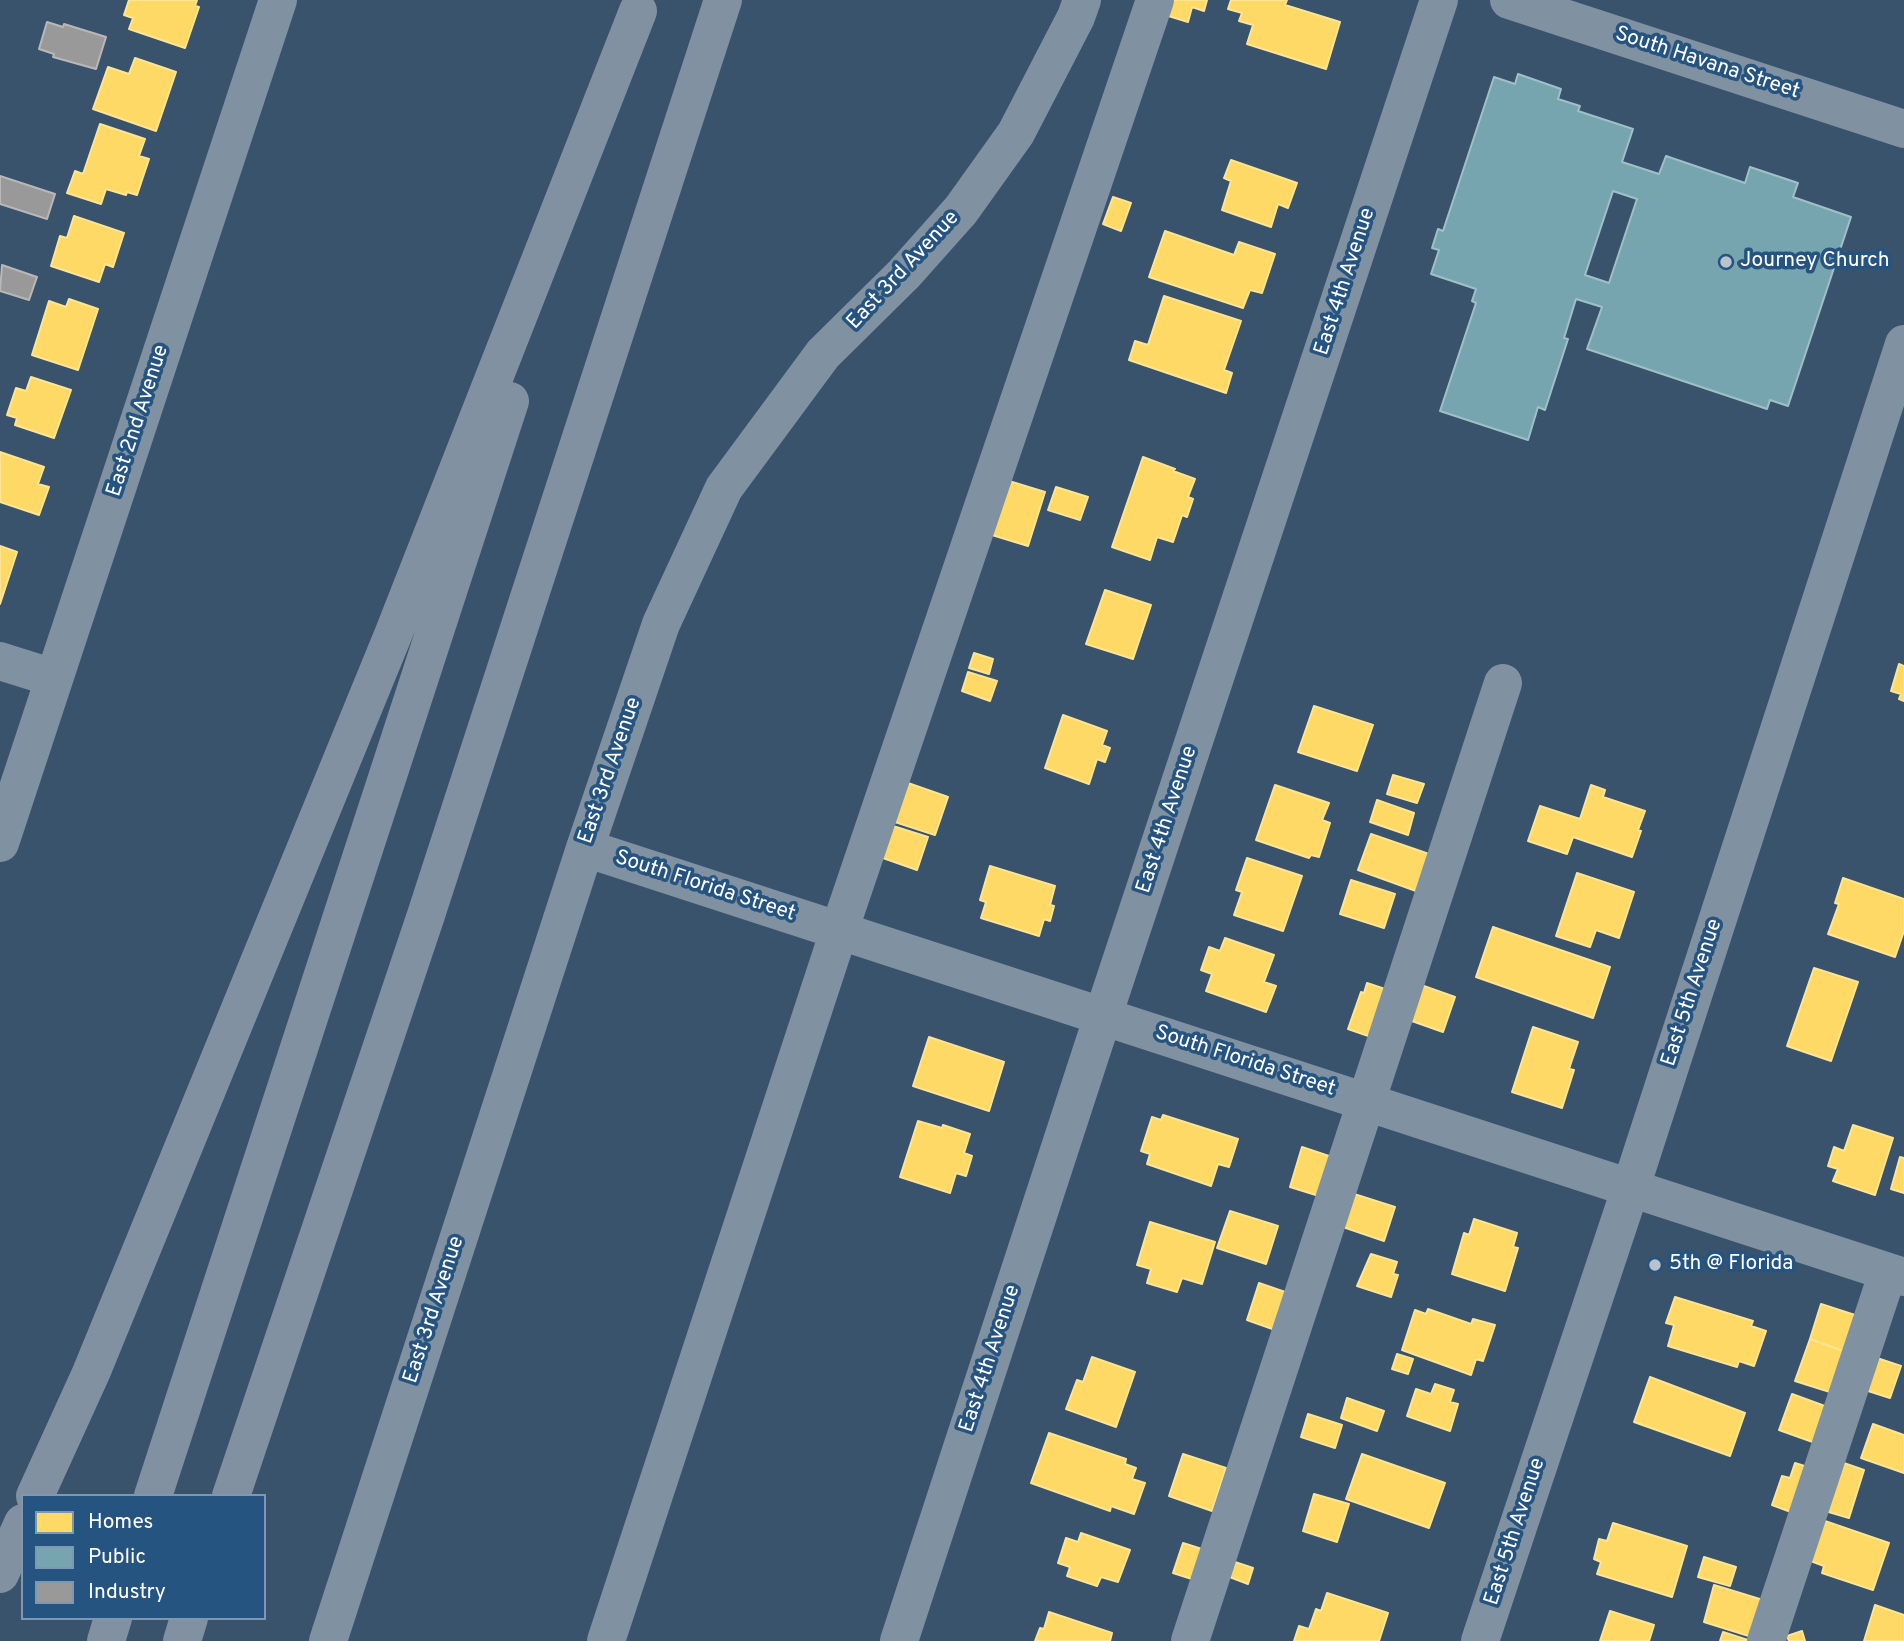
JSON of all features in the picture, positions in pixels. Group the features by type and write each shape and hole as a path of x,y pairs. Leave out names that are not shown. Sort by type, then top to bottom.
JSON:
{"highway":[{"path":"232,1494 426,915 723,0"},
{"path":"36,1494 91,1373 388,647 639,6"},
{"path":"154,1494 639,6"},
{"path":"0,1574 21,1527"},
{"path":"106,1641 112,1620"},
{"path":"182,1641 188,1620"}],"street":[{"name":"East 2nd Avenue","path":"0,843 278,0"},
{"name":"East 3rd Avenue","path":"328,1641 585,848 661,624 724,488 823,354 904,274 961,211 1016,133 1076,18 1082,0"},
{"path":"606,1641 839,931 1155,0"},
{"name":"East 4th Avenue","path":"899,1641 1102,1016 1439,0"},
{"name":"South Havana Street","path":"1509,0 1904,129"},
{"name":"East 5th Avenue","path":"1480,1641 1904,344"},
{"path":"0,661 54,678"},
{"path":"1190,1641 1503,683"},
{"name":"South Florida Street","path":"585,848 1896,1275"},
{"path":"1766,1641 1896,1275"}],"building: Homes":[{"path":"129,0 197,0 195,6 199,7 185,48 129,29 133,18 124,15"},
{"path":"1166,0 1207,0 1204,11 1192,7 1188,22 1162,14"},
{"path":"1231,0 1287,0 1285,5 1340,22 1326,69 1247,44 1253,25 1239,21 1242,13 1228,9"},
{"path":"135,58 176,72 156,131 93,109 108,67 129,74"},
{"path":"100,124 145,139 139,156 149,159 137,195 106,189 101,204 67,193 75,171 83,174"},
{"path":"1231,160 1297,183 1288,208 1278,204 1271,227 1222,210 1231,181 1224,178"},
{"path":"1113,197 1131,203 1121,231 1103,224"},
{"path":"74,216 124,233 113,267 105,264 99,282 51,266 60,236 67,238"},
{"path":"1165,231 1234,255 1239,242 1275,254 1262,293 1250,290 1243,308 1149,277"},
{"path":"1164,296 1241,321 1224,370 1232,373 1226,393 1129,360 1135,341 1148,345"},
{"path":"69,299 98,309 78,370 32,355 49,301 66,307"},
{"path":"31,377 71,390 54,438 15,425 17,418 7,415 16,388 26,391"},
{"path":"0,452 44,467 38,484 49,487 39,515 0,502"},
{"path":"1143,457 1195,479 1188,497 1193,499 1187,517 1182,515 1173,542 1157,537 1150,560 1112,547"},
{"path":"1009,481 1045,492 1028,546 992,535"},
{"path":"1056,487 1088,497 1080,520 1048,510"},
{"path":"0,546 17,552 0,604"},
{"path":"1105,590 1151,605 1133,659 1086,644"},
{"path":"974,653 993,659 989,674 969,668"},
{"path":"1899,664 1904,666 1904,701 1899,699 1901,694 1891,691"},
{"path":"968,672 997,681 990,701 962,691"},
{"path":"1314,706 1373,725 1357,771 1298,752"},
{"path":"1063,715 1107,731 1102,745 1110,748 1105,762 1097,759 1089,784 1045,768"},
{"path":"1393,775 1424,784 1417,803 1387,794"},
{"path":"908,783 948,797 935,835 895,822"},
{"path":"1275,785 1329,803 1322,820 1330,823 1319,857 1311,855 1309,858 1256,840"},
{"path":"1591,785 1605,790 1603,797 1645,811 1632,857 1573,837 1567,854 1528,841 1540,806 1580,819"},
{"path":"1377,800 1414,813 1408,835 1370,822"},
{"path":"893,826 928,837 917,870 883,858"},
{"path":"1371,834 1429,854 1416,891 1358,870"},
{"path":"1247,858 1302,876 1283,931 1234,915 1242,892 1236,890"},
{"path":"990,866 1055,886 1050,905 1054,906 1050,921 1044,919 1039,936 981,918 986,902 980,900"},
{"path":"1577,873 1634,892 1619,938 1596,930 1590,947 1556,936"},
{"path":"1843,878 1904,899 1904,931 1895,957 1828,934 1839,904 1835,903"},
{"path":"1351,880 1395,894 1384,928 1340,914"},
{"path":"1493,927 1610,967 1593,1018 1476,977"},
{"path":"1225,938 1274,955 1264,982 1276,986 1266,1012 1206,991 1212,974 1201,970 1209,947 1220,951"},
{"path":"1814,968 1858,982 1831,1061 1787,1046"},
{"path":"1367,983 1391,991 1377,1039 1348,1029 1361,992 1364,993"},
{"path":"1421,985 1455,997 1443,1032 1409,1020"},
{"path":"1533,1027 1578,1042 1569,1069 1574,1070 1562,1108 1512,1092"},
{"path":"929,1037 1004,1062 989,1111 913,1086"},
{"path":"1163,1115 1238,1139 1229,1167 1218,1164 1211,1186 1147,1164 1150,1154 1141,1151 1152,1117 1161,1120"},
{"path":"918,1121 942,1128 943,1125 970,1134 964,1153 972,1156 966,1176 956,1173 950,1193 900,1177"},
{"path":"1853,1125 1893,1138 1875,1195 1833,1181 1838,1169 1828,1166 1834,1147 1844,1151"},
{"path":"1302,1147 1332,1157 1319,1196 1290,1187"},
{"path":"1900,1157 1904,1158 1904,1193 1891,1189"},
{"path":"1351,1193 1395,1207 1384,1241 1340,1226"},
{"path":"1230,1211 1278,1226 1266,1264 1217,1248"},
{"path":"1474,1219 1517,1233 1513,1247 1518,1248 1505,1291 1452,1274 1464,1233 1469,1235"},
{"path":"1150,1222 1215,1242 1202,1284 1182,1278 1177,1292 1147,1283 1151,1269 1137,1265"},
{"path":"1371,1254 1397,1262 1393,1274 1398,1275 1391,1297 1357,1286"},
{"path":"1259,1283 1291,1294 1278,1331 1247,1320"},
{"path":"1675,1297 1753,1321 1751,1326 1766,1331 1754,1366 1739,1361 1737,1367 1668,1346 1674,1325 1666,1323"},
{"path":"1821,1304 1858,1316 1846,1352 1810,1339"},
{"path":"1428,1309 1471,1324 1473,1319 1495,1325 1483,1361 1476,1359 1471,1375 1402,1350 1415,1310 1426,1314"},
{"path":"1810,1339 1846,1352 1833,1393 1795,1381"},
{"path":"1397,1354 1413,1359 1408,1374 1392,1369"},
{"path":"1092,1357 1135,1372 1116,1427 1066,1409 1077,1380 1083,1382"},
{"path":"1877,1358 1901,1366 1890,1398 1865,1390"},
{"path":"1650,1377 1745,1413 1730,1456 1634,1422"},
{"path":"1435,1384 1454,1390 1450,1402 1458,1404 1450,1431 1407,1416 1416,1389 1431,1394"},
{"path":"1792,1394 1833,1409 1821,1445 1779,1430"},
{"path":"1347,1398 1384,1411 1377,1431 1341,1418"},
{"path":"1308,1414 1342,1425 1335,1448 1301,1437"},
{"path":"1873,1424 1904,1435 1904,1473 1861,1458"},
{"path":"1049,1433 1126,1459 1125,1464 1136,1468 1132,1479 1145,1483 1134,1514 1111,1506 1110,1511 1031,1483"},
{"path":"1183,1454 1226,1468 1212,1511 1169,1496"},
{"path":"1362,1454 1445,1483 1429,1528 1346,1499"},
{"path":"1838,1461 1864,1470 1849,1518 1822,1510"},
{"path":"1795,1463 1814,1469 1799,1515 1772,1505 1782,1476 1790,1478"},
{"path":"1314,1494 1349,1504 1337,1542 1303,1531"},
{"path":"1822,1520 1889,1543 1873,1590 1822,1573 1824,1566 1808,1560"},
{"path":"1613,1523 1687,1546 1672,1597 1597,1574 1601,1562 1594,1559 1599,1539 1607,1541"},
{"path":"1081,1533 1130,1550 1118,1582 1101,1577 1097,1586 1067,1576 1070,1567 1058,1563 1066,1538 1078,1542"},
{"path":"1183,1543 1205,1550 1195,1580 1173,1573"},
{"path":"1704,1557 1736,1567 1730,1586 1698,1577"},
{"path":"1232,1561 1253,1568 1248,1584 1227,1576"},
{"path":"1714,1585 1763,1600 1752,1637 1704,1622"},
{"path":"1327,1593 1388,1613 1379,1641 1294,1641 1299,1626 1309,1629 1316,1609 1321,1611"},
{"path":"1875,1605 1904,1615 1904,1641 1864,1641"},
{"path":"1610,1611 1654,1625 1649,1641 1600,1641"},
{"path":"1049,1612 1112,1633 1110,1641 1035,1641 1040,1628 1044,1629"},
{"path":"1802,1631 1805,1641 1789,1641 1787,1636"},
{"path":"1723,1632 1751,1641 1720,1641"}],"building: Public":[{"name":"Journey Church","path":"1518,74 1561,89 1558,99 1580,106 1578,111 1633,129 1622,162 1659,174 1666,156 1745,183 1750,167 1798,183 1793,197 1851,217 1788,406 1770,400 1767,409 1587,349 1602,307 1576,299 1564,338 1568,339 1545,410 1538,407 1528,440 1440,411 1476,303 1472,301 1476,289 1431,274 1439,250 1432,248 1438,229 1443,231 1494,77 1515,84","holes":["1613,191 1637,199 1609,283 1585,275"]}],"building: Industry":[{"path":"47,22 63,27 64,24 106,37 96,69 53,57 54,54 39,49"},
{"path":"0,176 55,194 47,219 0,204"},
{"path":"2,265 37,277 29,300 0,291"}],"place":[{"name":"Journey Church","path":"1726,262"},
{"name":"5th @ Florida","path":"1655,1265"}]}
